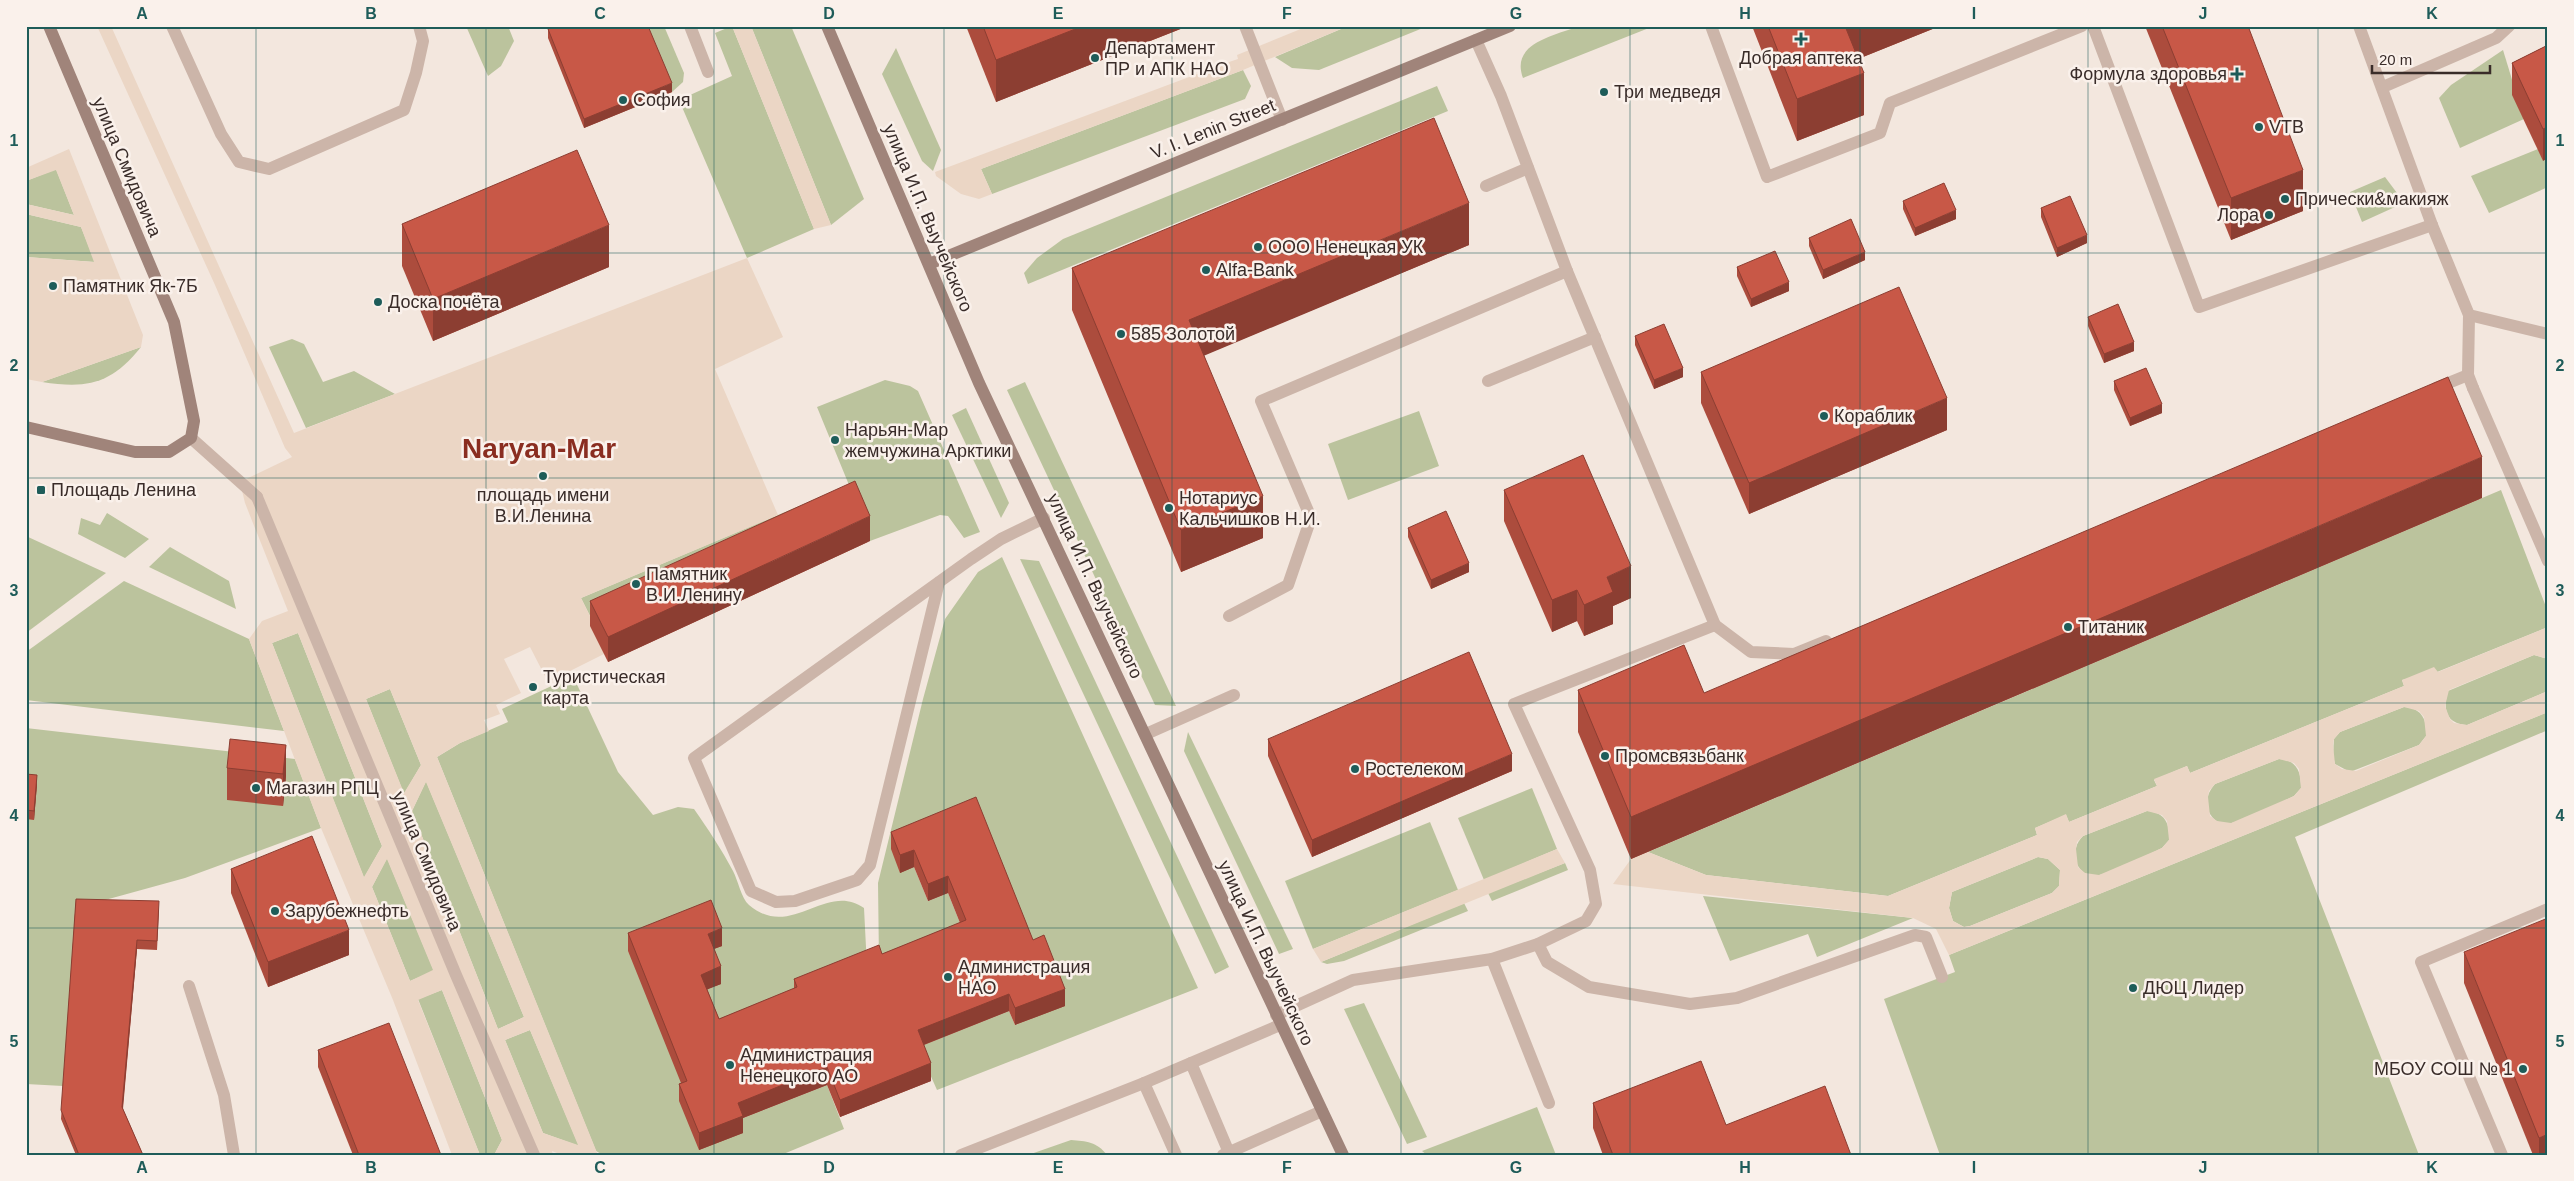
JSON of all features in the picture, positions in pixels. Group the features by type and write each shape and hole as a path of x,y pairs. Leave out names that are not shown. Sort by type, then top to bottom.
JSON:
{"main road":[{"name":"улица Смидовича","path":"48,26 174,322 194,421 192,438"},
{"name":"улица И.П. Выучейского","path":"827,26 979,383 1343,1155"},
{"name":"V. I. Lenin Street","path":"929,264 1510,26"},
{"path":"26,427 135,452 169,452 192,438"}],"street":[{"path":"172,26 221,134 239,162 269,169 404,110 423,41 419,26"},
{"path":"690,26 708,72"},
{"path":"1245,26 1282,120"},
{"path":"1711,26 1767,177 1880,133 1890,104 2082,26"},
{"path":"2092,26 2199,307 2432,225"},
{"path":"2360,26 2432,225 2469,315 2468,375 2548,561"},
{"path":"2382,87 2496,38 2508,26"},
{"path":"1476,40 1501,96 1567,271 1715,626 1751,652 1794,654 1839,636"},
{"path":"1486,186 1528,168"},
{"path":"1229,616 1288,585 1311,518 1261,401 1567,271"},
{"path":"2469,315 2548,334"},
{"path":"1488,381 1594,337"},
{"path":"2422,394 2468,375"},
{"name":"улица Смидовича","path":"192,438 257,497 456,975 534,1155"},
{"path":"939,582 870,866 856,880 795,901 776,902 751,892 694,758 939,582 1001,539 1044,518"},
{"path":"961,1155 1191,1063 1353,980 1492,959 1538,944 1586,921 1596,904 1590,870 1514,704 1715,626"},
{"path":"1146,734 1234,696"},
{"path":"2502,1155 2421,962 2548,909"},
{"path":"1538,944 1546,962 1589,987 1690,1004 1737,998 1915,935 1926,937 1942,977"},
{"path":"1492,959 1549,1103"},
{"path":"189,986 224,1095 234,1155"},
{"path":"1191,1063 1227,1154 1322,1111"},
{"path":"1144,1083 1176,1155"}],"green space":[{"path":"466,26 508,26 514,41 501,66 488,76"},
{"path":"645,26 664,26 684,73 683,82 672,92"},
{"path":"732,26 814,229 747,258 679,100 732,76 715,33"},
{"path":"751,26 791,26 864,199 831,225"},
{"path":"1348,26 1428,26 1319,70 1292,68 1275,57"},
{"path":"1579,26 1654,26 1523,78 1521,66 1523,57 1528,49 1547,38"},
{"path":"896,48 941,150 933,171 922,161 882,74"},
{"path":"2503,50 2524,119 2460,148 2439,98 2451,85"},
{"path":"1243,70 1251,86 1245,99 992,194 981,169"},
{"path":"1437,86 1448,111 1028,284 1024,273 1037,258 1063,239"},
{"path":"2538,149 2543,160 2548,158 2548,187 2489,213 2471,176"},
{"path":"56,169 74,215 26,204 26,181"},
{"path":"2385,177 2397,193 2395,207 2362,222 2350,192"},
{"path":"26,214 81,227 95,262 26,257"},
{"path":"292,339 304,344 323,382 354,371 395,394 306,428 269,347"},
{"path":"141,347 119,369 98,381 73,385 42,382"},
{"path":"885,380 910,386 918,391 980,532 964,538 948,516 940,515 870,541 855,506 594,624 581,598 849,485 817,407"},
{"path":"1025,382 1176,706 1155,705 1007,390"},
{"path":"966,408 1009,503 1001,518 952,415"},
{"path":"1419,411 1439,466 1348,500 1328,444"},
{"path":"2501,490 2548,612 2548,627 2437,672 2402,680 2404,686 2190,773 2187,766 2154,780 2157,786 2069,822 2066,815 2035,828 2037,835 1888,896 1706,875 1648,852"},
{"path":"107,513 149,539 125,558 78,534 81,518 100,525"},
{"path":"26,536 106,573 26,633"},
{"path":"170,547 229,581 236,609 149,567"},
{"path":"1002,557 1198,988 937,1090 918,1047 1009,1011 1015,1025 1065,1005 1044,953 914,867 928,901 948,893 966,938 879,962 878,883 923,699 945,619 978,572"},
{"path":"1020,559 1039,561 1229,967 1215,974"},
{"path":"124,581 249,639 284,731 26,700 26,652"},
{"path":"298,633 382,846 364,878 272,643"},
{"path":"2534,655 2548,659 2548,691 2467,725 2454,722 2447,714 2448,691"},
{"path":"573,676 618,772 653,815 678,807 694,809 729,863 744,898 749,905 764,914 779,917 794,915 836,901 850,902 864,908 867,967 719,1037 628,951 738,1120 827,1085 844,1129 781,1155 603,1155 596,1151 437,757 460,743 508,722 502,709"},
{"path":"390,689 421,765 404,794 366,699"},
{"path":"2404,707 2419,712 2426,725 2426,736 2419,745 2350,772 2335,764 2333,756 2334,739 2340,732"},
{"name":"ДЮЦ Лидер","path":"2548,712 2548,730 2295,837 2419,1155 1940,1155 1884,999 1955,972 1949,955"},
{"path":"26,728 295,759 321,828 185,878 76,908 63,1086 26,1084"},
{"path":"1188,732 1293,949 1279,954 1184,751"},
{"path":"2279,759 2294,764 2299,772 2301,788 2294,796 2238,821 2225,824 2212,817 2208,809 2207,799 2215,784"},
{"path":"426,781 524,1017 498,1029 412,811"},
{"path":"1532,788 1557,849 1484,880 1458,818"},
{"path":"2147,811 2162,816 2167,824 2169,840 2162,848 2106,873 2093,876 2080,869 2076,861 2075,851 2077,844 2083,836"},
{"path":"1430,822 1458,890 1313,949 1285,881"},
{"path":"2038,857 2048,859 2060,870 2059,886 2052,893 1970,926 1964,927 1953,921 1949,908 1952,892"},
{"path":"387,858 434,971 410,981 372,887"},
{"path":"1565,863 1568,870 1492,901 1488,893"},
{"path":"1703,896 1913,918 1817,957 1808,934 1730,961"},
{"path":"1464,903 1468,911 1344,961 1327,964 1321,962"},
{"path":"442,990 502,1140 494,1155 480,1155 418,999"},
{"path":"1364,1003 1427,1137 1407,1144 1344,1009"},
{"path":"530,1030 579,1146 543,1133 505,1040"},
{"path":"1537,1107 1556,1155 1427,1155 1422,1151"},
{"path":"1071,1140 1091,1143 1099,1147 1107,1155 1028,1155"}],"shaded area":[{"name":"площадь имени В.И.Ленина","path":"97,26 111,26 294,433 747,258 783,337 715,369 778,515 581,598 594,624 604,654 548,682 530,647 504,659 521,693 496,705 500,714 484,720 489,731 460,743 437,757 598,1155 562,1155 552,1151 553,1155 494,1155 502,1140 442,990 418,1000 480,1155 452,1155 393,1000 321,828 249,639 262,621 288,611 245,503 240,482 292,457 285,448 215,285","holes":["298,633 382,846 364,877 272,643","390,689 421,765 404,793 366,699","426,782 524,1017 498,1029 412,811","387,859 433,970 410,981 372,887","530,1030 578,1145 543,1133 505,1040"]},
{"path":"732,26 751,26 831,225 814,229"},
{"path":"1308,26 1348,26 1243,70 981,169 992,194 979,199 961,194 936,176 935,172 1238,59 1237,55"},
{"path":"69,149 143,335 141,347 42,382 26,379 26,257 94,262 81,227 26,214 26,204 74,215 56,170 26,181 26,168"},
{"path":"2548,627 2548,659 2534,655 2449,690 2445,706 2450,719 2454,723 2467,725 2548,691 2548,712 1949,955 1936,929 1913,918 1613,884 1631,859 1648,852 1706,875 1888,896 2037,835 2035,828 2066,814 2069,822 2157,786 2154,779 2187,766 2190,773 2404,686 2402,680 2434,667 2438,672","holes":["2404,707 2419,711 2424,717 2426,736 2419,745 2356,771 2342,769 2335,764 2333,745 2334,739 2340,732","2279,759 2294,763 2299,769 2301,788 2294,796 2231,823 2217,821 2210,816 2208,797 2209,791 2215,784","2147,811 2162,815 2167,821 2169,840 2162,848 2099,875 2085,873 2078,867 2077,842 2083,836","2038,857 2048,859 2060,870 2059,886 2052,893 1970,926 1964,927 1953,921 1949,908 1952,892"]},
{"path":"1557,849 1565,863 1321,962 1313,949"}],"building":[{"path":"554,26 648,26 672,83 584,119 548,29"},
{"path":"983,26 1083,26 996,60"},
{"path":"1768,26 1845,26 1864,73 1797,99"},
{"path":"2162,26 2248,26 2303,170 2231,198"},
{"path":"2548,45 2548,127 2543,129 2512,63"},
{"path":"1434,118 1469,203 1189,320 1263,496 1181,530 1072,268"},
{"path":"577,150 609,225 433,299 402,224"},
{"path":"1944,183 1956,210 1915,228 1903,201"},
{"path":"2070,196 2087,235 2057,248 2041,208"},
{"path":"1851,219 1865,252 1823,270 1809,238"},
{"path":"1775,251 1789,282 1751,299 1737,267"},
{"name":"Кораблик","path":"1899,287 1947,398 1749,483 1701,372"},
{"path":"2118,304 2134,342 2104,354 2088,317"},
{"path":"1664,324 1683,368 1654,380 1635,336"},
{"path":"2146,368 2162,404 2130,418 2114,381"},
{"path":"2448,377 2482,457 1631,817 1578,690 1684,645 1704,693"},
{"path":"1583,455 1631,566 1607,577 1613,592 1584,605 1577,590 1552,600 1504,490"},
{"path":"855,481 870,516 608,637 590,601"},
{"path":"1446,511 1469,563 1431,580 1408,528"},
{"path":"1469,652 1512,754 1312,840 1268,739"},
{"path":"230,739 286,745 283,774 227,768"},
{"path":"26,774 37,775 34,811 26,810"},
{"name":"Администрация НАО","path":"976,797 1033,940 1044,935 1065,989 1015,1008 1009,994 918,1030 931,1063 840,1100 827,1067 738,1103 743,1116 699,1133 679,1084 687,1081 628,933 711,900 722,928 708,934 721,966 701,975 719,1019 797,987 794,979 879,945 882,954 966,920 948,876 928,884 914,850 900,855 891,832"},
{"path":"312,836 349,930 268,962 231,869"},
{"path":"76,899 159,901 157,941 137,940 122,1107 143,1155 79,1155 61,1110"},
{"name":"МБОУ СОШ № 1","path":"2548,918 2548,1134 2539,1138 2464,952"},
{"path":"389,1023 441,1155 359,1155 318,1050"},
{"path":"1701,1061 1726,1125 1825,1086 1851,1155 1613,1155 1593,1103"}],"place":[{"name":"Добрая аптека","path":"1801,39"},
{"name":"Департамент ПР и АПК НАО","path":"1095,58"},
{"name":"Формула здоровья","path":"2237,74"},
{"name":"Три медведя","path":"1604,92"},
{"name":"София","path":"623,100"},
{"name":"VTB","path":"2259,127"},
{"name":"Прически&макияж","path":"2285,199"},
{"name":"Лора","path":"2269,215"},
{"name":"ООО Ненецкая УК","path":"1258,247"},
{"name":"Alfa-Bank","path":"1206,270"},
{"name":"Памятник Як-7Б","path":"53,286"},
{"name":"Доска почёта","path":"378,302"},
{"name":"585 Золотой","path":"1121,334"},
{"name":"Кораблик","path":"1824,416"},
{"name":"Нарьян-Мар жемчужина Арктики","path":"835,440"},
{"name":"площадь имени В.И.Ленина","path":"543,476"},
{"name":"Площадь Ленина","path":"41,490"},
{"name":"Нотариус Кальчишков Н.И.","path":"1169,508"},
{"name":"Памятник В.И.Ленину","path":"636,584"},
{"name":"Титаник","path":"2068,627"},
{"name":"Туристическая карта","path":"533,687"},
{"name":"Промсвязьбанк","path":"1605,756"},
{"name":"Ростелеком","path":"1355,769"},
{"name":"Магазин РПЦ","path":"256,788"},
{"name":"Зарубежнефть","path":"275,911"},
{"name":"Администрация НАО","path":"948,977"},
{"name":"ДЮЦ Лидер","path":"2133,988"},
{"name":"Администрация Ненецкого АО","path":"730,1065"},
{"name":"МБОУ СОШ № 1","path":"2523,1069"}],"district":[{"name":"Naryan-Mar","path":"539,448"}]}
